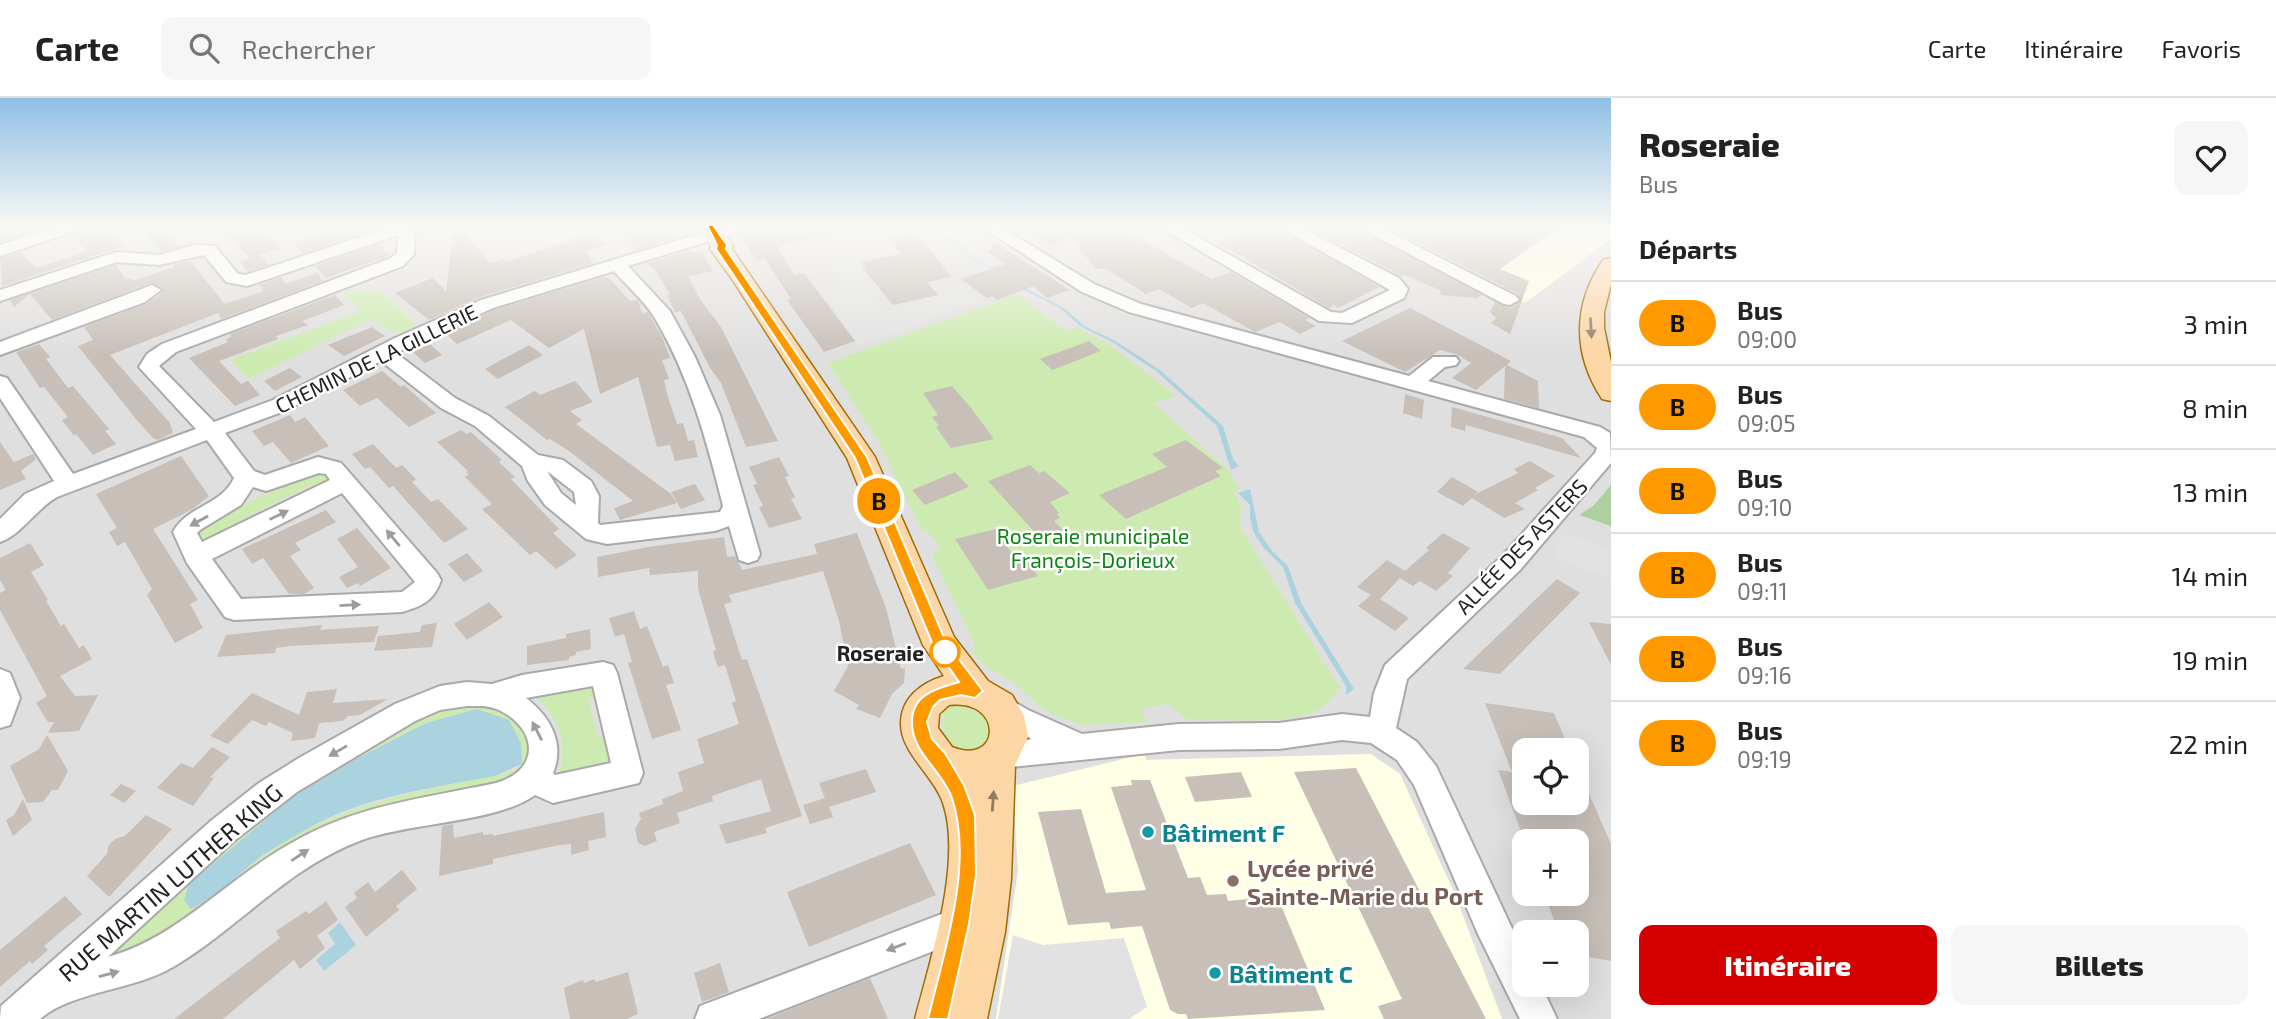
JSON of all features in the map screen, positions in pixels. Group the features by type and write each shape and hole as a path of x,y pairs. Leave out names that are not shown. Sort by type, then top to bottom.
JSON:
{"main road":[{"path":"735,270 861,457 940,645 1005,715 1010,736 999,758 990,879 983,932 964,1019"},
{"path":"1608,270 1596,290 1590,328 1596,358 1611,393"},
{"path":"921,601 929,678 926,703 919,722 920,732 924,743 939,759 958,790 966,815 967,875 960,924 938,1019"},
{"path":"926,703 948,690 987,698"},
{"path":"939,759 953,766 968,768 983,766 999,758"}],"street":[{"path":"0,296 77,270"},
{"path":"227,270 234,279 252,280 281,270"},
{"path":"246,477 235,500 186,528 185,538 234,610 402,602 417,598 425,592 428,580 333,468 325,465 306,468 273,482 258,482 246,477 211,432 150,369 149,363 169,348 375,270"},
{"name":"CHEMIN DE LA GILLERIE","path":"0,533 41,495 67,483 280,405 382,352 498,300 591,270"},
{"path":"623,270 663,315 687,365 683,384 684,400 707,434 719,442 748,554"},
{"name":"ALLÉE DES ASTERS","path":"1061,270 1088,288 1135,308 1592,432 1602,438 1608,448 1598,464 1511,563 1395,673 1388,694 1381,734"},
{"path":"1243,270 1326,317 1345,319 1398,294 1399,289 1393,282 1370,270"},
{"path":"1451,270 1510,300"},
{"path":"0,349 139,298 152,290"},
{"path":"382,352 448,403 482,421 532,462 555,465 583,487 588,496 586,527 594,533 607,535 715,522 728,518 735,507"},
{"path":"1411,384 1440,361 1449,361"},
{"path":"0,382 67,483"},
{"path":"196,556 345,482"},
{"name":"RUE MARTIN LUTHER KING","path":"490,696 522,687 603,673 628,773 553,789 534,779"},
{"path":"0,681 8,697 0,716"},
{"name":"RUE MARTIN LUTHER KING","path":"14,1019 214,839 286,781 398,716 440,698 490,696 506,700 523,710 542,735 543,765 534,779 517,791 369,823 343,832 311,848 161,955 138,966 43,993"},
{"path":"987,698 1018,719 1082,747"},
{"path":"999,758 1179,737 1279,736 1342,727 1367,729 1381,734 1407,751 1420,766 1490,922 1539,1019"},
{"path":"713,1019 960,924"}],"shaded area":[{"path":"0,270 1611,270 1611,1019 1502,1019 1454,892 1371,754 1147,760 1013,786 1018,871 996,1019 0,1019"},
{"path":"834,270 856,270 888,311 961,286 981,301 860,346 821,292 844,286"},
{"path":"1467,270 1569,270 1525,303 1469,277"},
{"path":"1565,533 1611,550 1611,578 1553,557 1555,547"},
{"name":"Lycée privé Sainte-Marie du Port","path":"1144,754 1147,760 1371,754 1400,774 1454,892 1502,1019 996,1019 1018,871 1013,786"},
{"path":"1013,935 1043,945 1124,938 1147,1007 1129,1019 998,1019"}],"green space":[{"path":"342,292 383,292 417,327 393,333 371,319 249,379 230,360 361,311"},
{"name":"Roseraie municipale François-Dorieux","path":"1017,294 1066,331 1076,327 1108,344 1176,396 1154,403 1227,469 1240,489 1234,492 1241,506 1240,527 1340,688 1324,706 1312,713 1285,719 1232,720 1186,719 1168,704 1141,709 1148,722 1082,725 1043,709 1015,684 986,666 970,650 976,647 932,555 940,546 927,531 922,531 879,443 828,363"},
{"path":"314,471 326,472 333,479 319,490 313,484 216,533 220,539 199,543 194,534 203,524"},
{"path":"1611,485 1611,526 1579,515 1593,506"},
{"path":"591,683 597,688 600,701 588,698 598,737 612,739 615,764 559,778 562,752 559,730 549,711 529,692"},
{"path":"447,701 501,704 535,736 528,778 417,807 90,971 277,795","holes":["478,709 522,764 515,770 495,776 402,795 313,826 259,859 209,899 356,759 426,723"]},
{"path":"954,703 993,719 994,735 980,750 959,748 943,736 942,711"}],"water":[{"path":"996,270 1001,270 1029,290 1064,308 1086,327 1114,340 1160,370 1223,426 1233,459 1239,466 1231,470 1217,426 1156,371 1112,342 1080,326 1060,308 1024,290"},
{"path":"1250,489 1259,532 1272,551 1288,566 1301,603 1354,689 1346,695 1346,686 1295,603 1283,567 1263,547 1254,533 1250,505 1238,493"},
{"path":"477,709 509,720 521,743 522,764 495,776 397,795 350,809 305,830 259,858 201,904 191,909 184,900 189,884 291,798 356,759 426,723"},
{"path":"340,922 356,945 324,971 316,960 335,944 328,933"}],"building":[{"path":"1,270 51,270 2,286"},
{"path":"101,270 119,270 126,280 131,278 133,281 165,270 197,270 225,304 264,291 259,285 281,277 286,284 317,273 323,281 221,319 218,313 110,355 170,423 173,433 158,440 135,418 78,346 93,340 84,327 146,304 163,292 162,288 151,283 52,320 30,294 14,307 10,300"},
{"path":"319,270 349,270 326,278"},
{"path":"449,270 571,270 480,297 429,320 395,293 433,278 446,291"},
{"path":"655,270 712,270 688,276 701,301 721,327 778,441 746,447 721,383 710,368 681,311 675,312 667,295 670,295"},
{"path":"772,270 791,270 794,275 804,273 855,341 824,352 787,300 791,299"},
{"path":"864,270 946,270 952,277 927,282 938,295 893,305"},
{"path":"987,270 1038,270 1069,290 1047,298 1034,286 997,300 992,296 987,298 961,279"},
{"path":"1108,270 1196,270 1212,279 1231,272 1309,318 1305,320 1316,326 1300,334 1280,322 1255,332 1203,303 1192,308 1159,289 1146,294"},
{"path":"1264,270 1350,270 1379,287 1338,308 1334,305 1329,308"},
{"path":"1389,270 1436,270 1482,295 1477,298 1441,295 1440,290 1405,275 1401,276"},
{"path":"1470,270 1502,270 1529,281 1510,334 1491,323 1496,318 1490,312 1495,302 1510,308 1520,302 1518,294"},
{"path":"603,277 609,278 630,301 638,300 642,313 648,312 663,339 670,358 662,360 669,379 664,380 667,394 677,424 683,423 688,441 694,440 698,457 675,461 670,445 657,447 638,377 600,394 584,329 549,348 511,320 457,344 445,333 494,310"},
{"path":"335,295 344,305 302,321 308,325 276,336 278,339 219,361 241,384 248,381 260,395 235,406 189,358 228,342 226,339 231,337 230,334"},
{"path":"1410,308 1511,361 1507,365 1538,381 1539,408 1504,399 1505,366 1476,390 1452,378 1471,363 1456,354 1440,350 1405,372 1342,341"},
{"path":"372,327 385,336 344,356 328,345"},
{"path":"1089,341 1101,351 1052,370 1040,359"},
{"path":"39,344 50,357 46,359 68,388 73,386 109,429 105,431 116,444 93,455 76,434 74,436 62,420 68,417 44,387 40,388 16,352"},
{"path":"430,344 442,355 425,363 413,352"},
{"path":"529,345 543,355 498,379 485,369"},
{"path":"290,368 302,377 275,391 264,381"},
{"path":"382,371 401,387 404,385 436,413 409,427 377,398 360,406 343,390"},
{"path":"575,381 593,402 570,411 582,420 576,424 671,494 677,503 620,520 614,508 633,501 569,451 550,439 547,440 505,407 535,391 540,395"},
{"path":"952,386 994,439 951,448 936,427 939,426 932,417 938,415 923,393"},
{"path":"1405,394 1424,400 1422,419 1403,413"},
{"path":"1452,407 1562,438 1581,458 1466,425 1465,431 1451,427"},
{"path":"290,415 295,422 305,417 329,446 291,463 273,442 264,446 252,431"},
{"path":"461,430 467,434 471,432 502,460 499,462 515,477 511,479 559,529 553,533 577,555 556,569 536,551 530,555 482,509 492,504 465,477 469,474 466,472 468,471 437,442"},
{"path":"1186,440 1223,468 1215,471 1221,476 1126,519 1099,495 1167,467 1152,454"},
{"path":"0,442 14,462 33,454 36,459 21,471 26,479 0,490"},
{"path":"373,444 396,468 402,465 416,479 412,482 431,502 438,499 468,529 444,543 393,486 389,488 370,467 365,469 352,454"},
{"path":"181,456 209,496 191,510 153,529 198,600 190,604 203,628 175,643 147,595 152,589 125,542 117,546 109,532 117,528 96,494"},
{"path":"779,457 789,476 785,477 795,497 791,499 802,519 769,528 759,507 763,506 753,485 757,484 749,467"},
{"path":"1530,461 1555,476 1515,503 1525,509 1504,518 1472,498 1463,506 1437,492 1452,477 1478,492 1474,495 1518,473 1514,469"},
{"path":"1030,465 1039,473 1044,471 1070,493 1050,502 1059,513 1057,514 1060,518 1054,521 1063,530 1041,539 988,481"},
{"path":"955,472 969,487 925,505 912,490"},
{"path":"695,484 705,500 681,509 671,492"},
{"path":"326,510 336,522 295,543 301,550 290,556 314,588 304,594 289,594 263,558 252,564 242,549"},
{"path":"357,528 391,568 360,586 358,583 347,588 339,577 358,567 337,539"},
{"path":"996,529 1014,557 1023,554 1038,576 988,590 955,539"},
{"path":"857,533 886,608 901,669 905,668 904,683 892,694 880,718 856,709 859,705 834,691 848,666 839,621 823,571 729,595 732,602 724,604 742,660 747,659 802,816 765,828 767,833 726,844 719,825 771,811 761,779 712,796 713,801 677,813 680,823 654,832 657,841 645,846 638,843 635,829 641,819 639,813 663,804 662,799 683,791 678,772 704,763 697,739 739,724 732,703 736,701 725,665 718,667 715,659 713,651 716,650 698,589 698,571 650,575 649,568 598,577 597,557 724,537 727,557 735,556 742,570 817,554 814,544"},
{"path":"1443,533 1470,548 1448,573 1453,576 1436,591 1420,581 1413,586 1400,578 1380,599 1409,618 1395,631 1358,606 1371,595 1357,587 1387,560 1405,571 1429,550 1426,548"},
{"path":"30,543 44,565 31,572 48,600 46,601 61,626 64,624 79,648 84,645 92,659 60,676 75,696 98,695 79,731 48,733 54,722 48,722 36,703 47,696 0,610 0,593 6,590 0,580 0,558"},
{"path":"467,553 483,571 464,582 448,564"},
{"path":"1557,579 1580,593 1500,674 1463,669"},
{"path":"489,602 503,617 467,640 454,624"},
{"path":"634,611 640,629 647,626 663,667 668,665 674,683 666,685 681,730 652,739 628,663 632,662 624,634 615,637 609,618"},
{"path":"1589,622 1611,624 1611,665"},
{"path":"437,623 432,647 374,651 378,636 420,632 422,625"},
{"path":"322,625 320,630 379,626 374,642 289,646 276,648 275,653 217,657 226,635"},
{"path":"590,629 591,649 576,652 569,660 527,665 527,646 566,638 566,634"},
{"path":"337,689 333,703 388,699 360,715 348,716 343,721 319,723 315,738 291,741 293,733 269,722 266,726 252,720 228,744 210,736 252,693 299,715 307,692"},
{"path":"1485,703 1554,713 1565,738 1512,738 1512,772"},
{"path":"47,735 68,771 58,790 52,790 43,802 27,803 10,766 39,749"},
{"path":"212,747 230,757 210,777 214,778 193,806 157,788 181,763 193,768"},
{"path":"1356,768 1486,1019 1384,1019 1378,1006 1402,999 1294,772"},
{"path":"866,769 876,792 829,807 833,817 810,824 803,805 825,798 819,783"},
{"path":"1498,770 1512,772 1512,807"},
{"path":"1241,772 1252,797 1195,802 1185,777"},
{"path":"1131,780 1150,780 1188,878 1200,877 1207,895 1226,894 1228,901 1277,896 1325,1010 1188,1019 1186,1014 1170,1010 1142,926 1111,929 1109,922 1068,925 1038,812 1081,809 1106,893 1146,890 1111,787 1132,785"},
{"path":"121,784 136,791 124,803 110,795"},
{"path":"1589,794 1611,844 1611,961 1589,957 1589,920 1554,920 1549,906 1589,906 1589,829 1520,829 1515,815 1589,815"},
{"path":"23,799 32,820 13,836 6,820 14,815"},
{"path":"604,812 606,837 588,841 589,850 571,855 571,844 560,845 493,859 493,864 439,876 442,826 453,824 454,838 483,832 483,835 493,836"},
{"path":"146,815 172,829 109,897 87,876 107,854 108,846 115,839 125,836"},
{"path":"910,843 936,895 809,947 787,892"},
{"path":"402,870 417,889 396,906 399,910 366,937 345,907 357,898 354,893 368,882 375,892"},
{"path":"65,896 82,914 44,946 48,950 32,964 30,961 0,987 0,950"},
{"path":"326,901 338,920 317,936 325,948 300,969 294,960 223,1019 174,1019 280,938 276,931 306,911 309,914"},
{"path":"720,963 729,992 702,1002 694,973"},
{"path":"628,972 638,1014 627,1019 570,1019 564,988 583,980 584,983 594,979 596,982"},
{"path":"870,978 888,1019 766,1019"}],"bus line":[{"name":"B","path":"737,270 861,457 940,645 975,691 961,688 936,695 926,703 919,722 924,743 939,759 958,790 966,815 967,875 960,924 938,1019"}],"place":[{"name":"Roseraie","path":"945,652"},
{"name":"Bâtiment F","path":"1148,832"},
{"name":"Lycée privé Sainte-Marie du Port","path":"1233,881"},
{"name":"Bâtiment C","path":"1215,973"}]}
